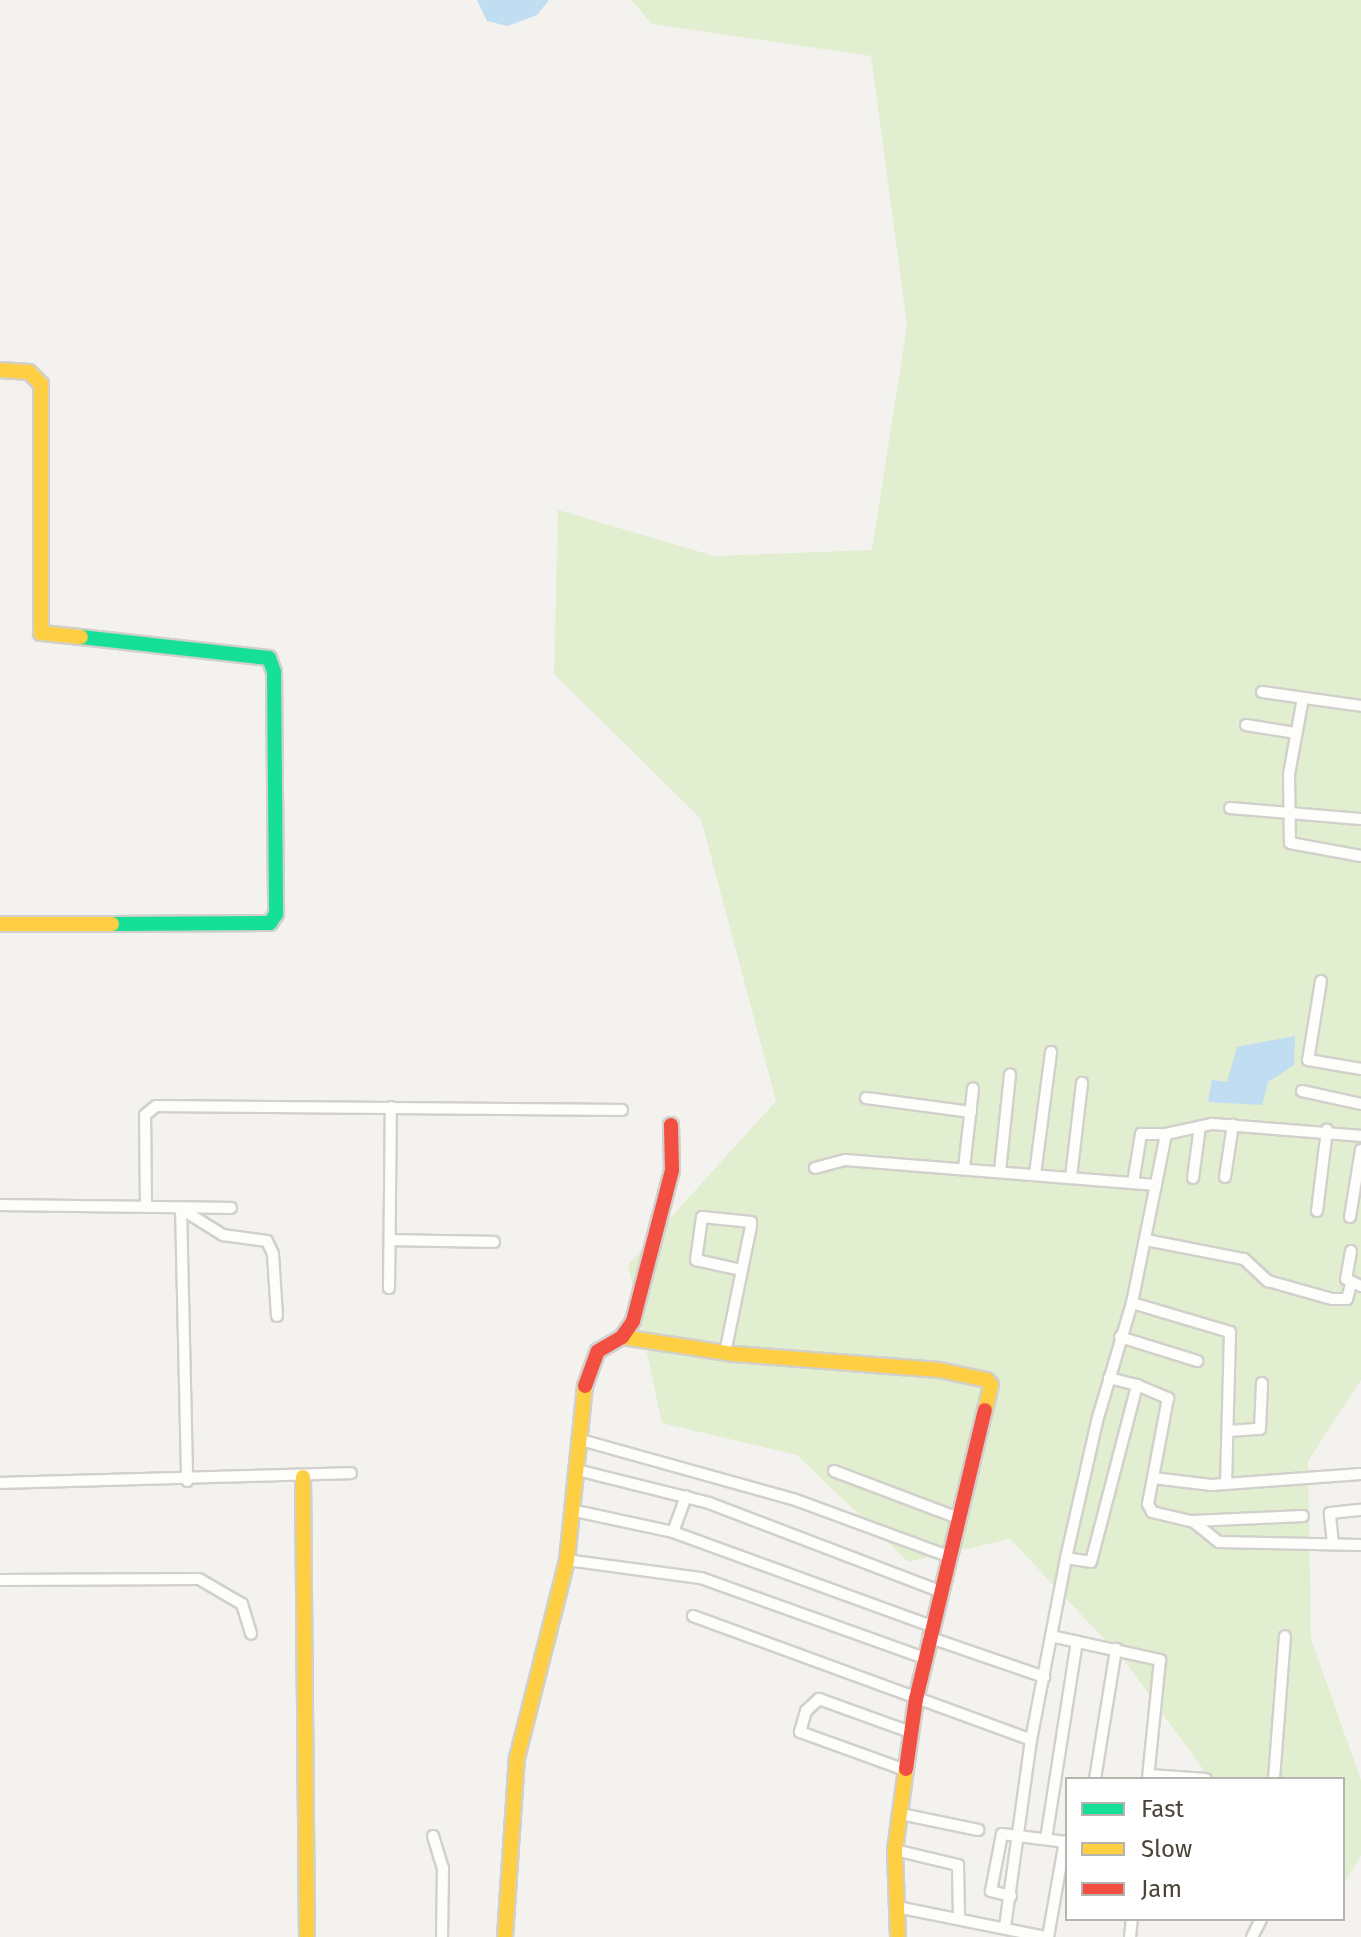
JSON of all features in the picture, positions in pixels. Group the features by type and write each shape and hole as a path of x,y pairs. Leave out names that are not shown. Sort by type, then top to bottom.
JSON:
{"street":[{"path":"0,370 29,372 41,384 41,633 269,658 274,672 276,822 276,914 270,923 0,924"},
{"path":"1262,692 1361,706"},
{"path":"1303,698 1287,810 1291,846 1361,856"},
{"path":"1246,725 1296,733"},
{"path":"1230,808 1276,814 1287,810 1361,819"},
{"path":"1321,981 1308,1060 1361,1069"},
{"path":"1035,1174 1051,1052"},
{"path":"1000,1171 1010,1075"},
{"path":"1071,1177 1082,1083"},
{"path":"964,1168 973,1089"},
{"path":"1302,1091 1361,1104"},
{"path":"866,1098 971,1112"},
{"path":"389,1288 391,1107"},
{"path":"146,1207 149,1108 622,1110"},
{"path":"505,1937 517,1758 567,1560 588,1368 598,1351 622,1337 640,1299 672,1170 671,1125"},
{"path":"1133,1183 1141,1134 1166,1134 1200,1126 1233,1125 1327,1130 1361,1136"},
{"path":"1225,1177 1233,1125"},
{"path":"1193,1178 1200,1126"},
{"path":"1317,1211 1327,1130"},
{"path":"1005,1927 1031,1740 1066,1558 1109,1378 1132,1303 1166,1134"},
{"path":"1350,1217 1361,1150"},
{"path":"815,1168 845,1160 1156,1185"},
{"path":"0,1205 146,1207 181,1211 194,1214 223,1235 267,1241 273,1254 277,1316"},
{"path":"181,1211 231,1208"},
{"path":"181,1211 187,1481"},
{"path":"725,1353 742,1270 751,1222 705,1214 696,1260 742,1270"},
{"path":"390,1240 494,1242"},
{"path":"1146,1240 1244,1259 1268,1281 1332,1299 1347,1299 1356,1285 1346,1279 1351,1251"},
{"path":"1132,1303 1230,1332 1226,1483"},
{"path":"622,1337 725,1353 939,1370 987,1380 992,1390 956,1517 916,1699 895,1850 898,1937"},
{"path":"1120,1337 1197,1361"},
{"path":"1109,1378 1168,1398 1150,1510 1192,1521 1303,1516"},
{"path":"1228,1431 1260,1429 1262,1383"},
{"path":"1066,1558 1091,1562 1137,1385"},
{"path":"581,1440 778,1495 948,1556"},
{"path":"577,1470 686,1496 939,1591"},
{"path":"834,1471 956,1517"},
{"path":"0,1483 187,1481 351,1473"},
{"path":"1153,1478 1198,1485 1361,1474"},
{"path":"303,1477 307,1937"},
{"path":"673,1532 686,1496"},
{"path":"571,1510 673,1532 1044,1677"},
{"path":"1333,1544 1330,1513 1361,1510"},
{"path":"1192,1521 1219,1542 1361,1545"},
{"path":"567,1560 701,1578 925,1658"},
{"path":"0,1580 204,1580 242,1604 251,1634"},
{"path":"693,1616 1031,1740"},
{"path":"1051,1636 1154,1657 1161,1663 1148,1777"},
{"path":"1274,1777 1285,1636"},
{"path":"1046,1839 1077,1641"},
{"path":"1095,1777 1116,1649"},
{"path":"908,1771 800,1732 806,1711 819,1699 913,1733"},
{"path":"901,1814 978,1830"},
{"path":"1011,1896 991,1891 1001,1836 1018,1835 1065,1842"},
{"path":"433,1836 442,1863 442,1937"},
{"path":"897,1907 1047,1937 1065,1847"},
{"path":"895,1850 958,1865 959,1917"}],"green space":[{"path":"631,0 1361,0 1361,1380 1308,1461 1311,1639 1361,1780 1361,1855 1345,1882 1345,1777 1209,1777 1124,1660 1010,1539 908,1562 797,1455 662,1423 628,1265 776,1101 701,819 554,674 558,510 714,556 872,550 907,325 871,56 652,24"}],"water":[{"path":"477,0 549,0 537,15 507,26 487,21"},
{"path":"1295,1036 1294,1065 1268,1082 1262,1105 1208,1102 1212,1080 1227,1082 1237,1047"}],"traffic: fast":[{"path":"81,637 269,658 274,672 276,914 270,923 112,924"}],"traffic: slow":[{"path":"0,370 29,372 41,384 41,633 81,637"},
{"path":"0,924 112,924"},
{"path":"622,1337 735,1354 939,1370 987,1380 991,1385 985,1410"},
{"path":"505,1937 517,1758 567,1560 585,1386"},
{"path":"303,1477 307,1937"},
{"path":"898,1937 895,1850 906,1769"}],"traffic: jam":[{"path":"585,1386 598,1351 622,1337 633,1321 672,1170 671,1125"},
{"path":"906,1769 916,1699 985,1410"}]}
